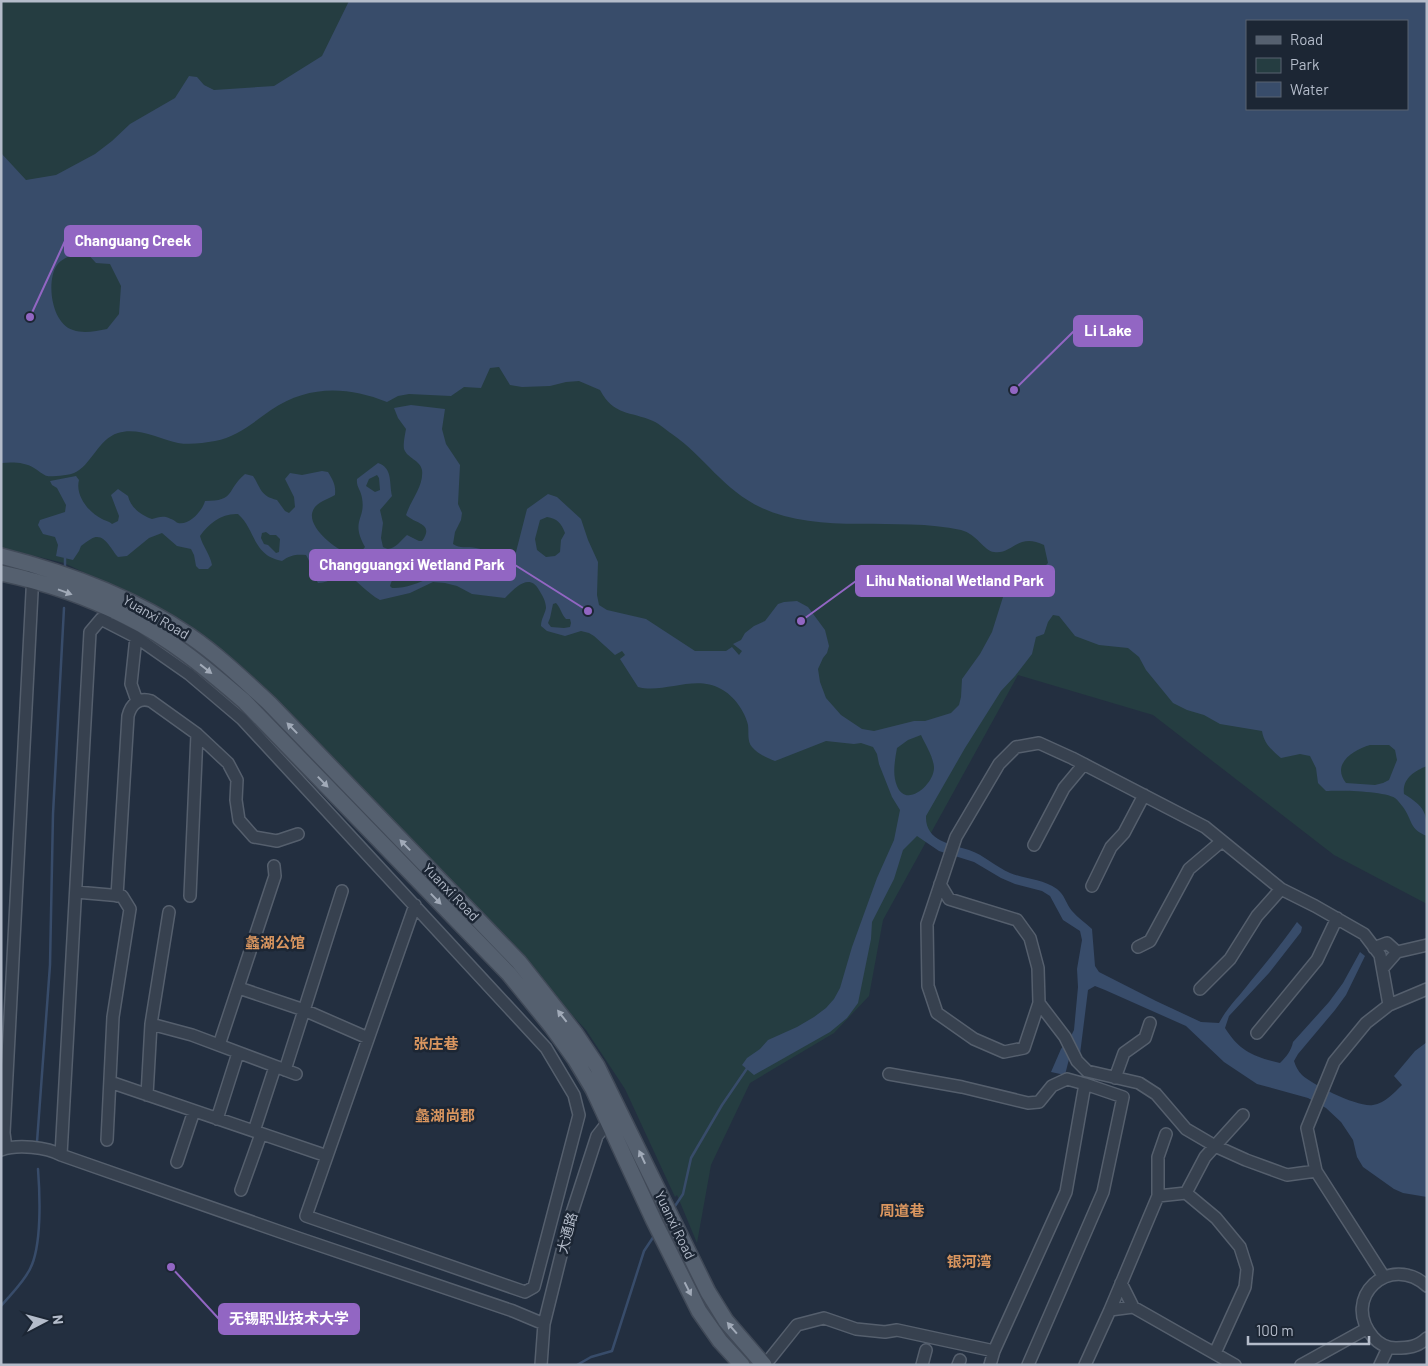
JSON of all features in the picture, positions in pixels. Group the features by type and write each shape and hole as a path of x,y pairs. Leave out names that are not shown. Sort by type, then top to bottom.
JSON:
{"main road":[{"name":"Yuanxi Road","path":"1,556 35,564 84,581 156,614 191,637 269,703 519,962 597,1066 708,1292 726,1321 765,1365"},
{"name":"Yuanxi Road","path":"1,573 32,581 81,598 127,617 206,668 244,701 509,974 552,1027 575,1059 593,1089 654,1221 699,1311 720,1342 742,1365"}],"street":[{"path":"35,564 32,581 3,1149 20,1146 55,1151 298,1238 513,1311 544,1324"},
{"path":"62,1155 90,632 101,619 127,617"},
{"path":"101,619 136,637 189,674 242,719 414,905 546,1048 574,1095 579,1115 534,1287 525,1292 306,1216 414,905"},
{"path":"136,637 131,684 138,701"},
{"path":"117,896 128,716 130,707 138,701 151,700 197,734 228,763 237,780 236,800 239,820 254,837 277,841 298,834"},
{"path":"190,896 197,734"},
{"path":"933,905 949,899 1016,920 1030,938 1038,968 1039,1003 1024,1048 1004,1052 974,1039 937,1013 928,986 927,924 933,905 956,837 998,764 1016,747 1039,744 1084,764 1205,827 1281,889 1364,934 1380,955 1389,1005"},
{"path":"1034,845 1064,788 1084,764"},
{"path":"1092,886 1111,847 1124,833 1144,795"},
{"path":"1138,947 1150,940 1189,869 1222,841"},
{"path":"219,1045 275,876 274,866"},
{"path":"940,884 949,899"},
{"path":"1200,989 1230,960 1257,916 1281,889"},
{"path":"240,1190 258,1132 286,1070 342,891"},
{"path":"76,892 122,896 130,909 113,1017 107,1140"},
{"path":"147,1095 151,1024 169,912"},
{"path":"1257,1033 1317,960 1337,918"},
{"path":"1374,948 1386,943 1397,952"},
{"path":"1382,968 1397,952 1427,945"},
{"path":"238,988 304,1010 368,1038"},
{"path":"1384,1277 1316,1171 1306,1128 1334,1062 1366,1024 1389,1005 1427,989"},
{"path":"1039,1003 1065,1037 1077,1061 1087,1071 1139,1083 1156,1094 1186,1129 1215,1146 1246,1160 1287,1174 1316,1171"},
{"path":"1031,1030 1053,1021"},
{"path":"1115,1078 1124,1053 1145,1038 1150,1023"},
{"path":"151,1024 192,1035 286,1070"},
{"path":"218,1119 238,1052"},
{"path":"889,1074 962,1087 1028,1104 1039,1102 1052,1086 1067,1079 1123,1097 1103,1192 1028,1365"},
{"path":"110,1082 327,1156"},
{"path":"990,1365 994,1350 1066,1192 1085,1084"},
{"path":"177,1162 194,1111"},
{"name":"大通路","path":"541,1365 544,1324 570,1219 597,1136 608,1122 621,1113"},
{"path":"1186,1193 1204,1157 1244,1115"},
{"path":"1085,1365 1158,1196 1158,1157 1166,1134"},
{"path":"1158,1196 1186,1193 1216,1218 1240,1247 1247,1269 1245,1287 1214,1353"},
{"path":"1426,1340 1410,1348 1388,1348 1377,1342 1366,1329 1362,1314 1364,1299 1372,1286 1384,1277 1402,1273 1418,1278 1427,1286"},
{"path":"1121,1283 1133,1307 1235,1365"},
{"path":"1110,1310 1133,1307"},
{"path":"765,1365 797,1325 824,1318 856,1329 885,1332 897,1330 994,1350"},
{"path":"1301,1365 1366,1329"},
{"path":"1380,1365 1388,1348"},
{"path":"922,1365 926,1350"}],"green space":[{"path":"1,1 1427,1 1427,904 1334,855 1153,715 1018,675 883,920 869,996 834,1033 750,1083 711,1165 697,1243 677,1195 675,1197 625,1089 586,1030 324,749 217,647 133,596 64,563 1,548"}],"water":[{"path":"349,1 1427,1 1427,766 1410,776 1405,784 1404,794 1421,807 1425,816 1427,836 1414,827 1403,807 1395,798 1372,792 1326,791 1318,783 1316,768 1310,756 1300,754 1281,758 1267,743 1262,731 1220,724 1204,715 1173,703 1146,670 1139,657 1128,648 1099,645 1075,636 1059,616 1053,615 1048,622 1044,634 1036,637 1032,654 1001,691 965,748 926,816 930,831 940,840 974,852 1010,873 1046,883 1060,891 1072,911 1092,929 1095,966 1099,972 1201,1022 1219,1023 1297,922 1302,927 1301,932 1269,973 1229,1016 1225,1028 1236,1043 1256,1056 1280,1063 1285,1058 1293,1042 1329,1002 1343,983 1360,952 1365,956 1346,995 1294,1061 1297,1069 1316,1084 1336,1095 1358,1103 1373,1105 1385,1100 1402,1085 1394,1076 1415,1051 1427,1042 1427,1197 1403,1193 1394,1189 1363,1167 1357,1157 1353,1140 1341,1122 1326,1108 1308,1098 1257,1084 1224,1062 1186,1026 1095,986 1088,990 1080,1054 1069,1059 1065,1075 1051,1072 1061,1049 1074,1030 1078,987 1077,969 1082,940 1080,931 1063,920 1050,896 1042,891 1015,884 974,862 939,851 917,836 903,850 894,879 872,922 871,939 858,1003 847,1018 830,1032 754,1075 742,1065 747,1058 760,1049 768,1040 797,1027 826,1008 840,988 852,947 877,878 894,840 900,810 892,797 877,754 873,747 861,743 826,741 775,761 766,757 750,745 748,725 744,714 734,699 721,689 701,683 658,688 638,687 620,659 625,655 622,651 615,655 589,633 581,631 565,636 547,631 541,626 546,608 545,601 539,590 531,582 522,584 505,598 472,594 457,586 433,582 410,593 380,600 347,574 318,583 306,555 293,555 282,561 272,558 260,548 244,520 238,514 221,517 207,527 200,536 212,565 208,569 199,569 196,566 191,549 177,546 162,533 149,538 127,556 118,557 107,542 100,537 96,537 81,546 73,560 56,556 58,545 55,537 43,534 38,525 40,520 65,512 66,505 57,488 50,481 76,476 79,480 78,486 81,497 88,508 97,516 112,524 118,521 119,516 111,495 118,489 128,496 134,507 144,516 152,519 166,517 177,523 182,523 191,520 201,509 205,501 226,497 245,474 253,476 264,494 277,500 285,511 289,513 295,507 294,497 285,479 290,473 302,475 322,471 328,472 335,485 335,495 315,507 312,520 324,538 343,551 350,554 359,554 365,547 359,531 363,505 357,479 378,463 383,465 388,472 392,496 380,510 383,523 381,538 383,547 393,548 407,535 422,541 426,531 425,527 406,515 421,482 422,470 419,464 404,449 406,429 394,408 411,405 445,409 442,429 446,444 460,465 458,504 462,513 453,544 481,549 502,559 513,558 527,509 548,494 557,497 581,519 598,562 597,595 599,605 607,610 646,619 695,651 726,651 732,647 739,655 742,651 733,644 741,640 745,633 754,626 765,621 778,604 797,601 808,607 825,630 829,646 818,669 820,682 826,698 841,715 862,729 874,731 914,721 925,721 951,713 959,705 962,679 980,654 992,632 1003,597 1019,580 1036,575 1048,563 1044,545 1035,542 1022,542 1006,550 994,552 987,549 972,535 961,530 911,524 833,523 808,521 784,516 748,501 725,483 684,443 663,427 653,421 617,409 605,398 600,390 579,381 550,386 522,387 510,385 499,367 490,368 481,388 464,387 451,396 409,394 398,396 387,402 357,393 342,391 313,392 285,402 238,433 215,441 183,444 141,432 118,433 105,441 80,470 69,474 47,476 27,465 1,463 1,153 26,180 56,175 95,154 130,124 175,98 189,76 197,77 204,85 214,90 274,86 322,56","holes":["85,251 96,263 110,264 121,286 119,314 107,329 86,332 73,330 66,326 55,311 51,291 57,265 66,258","377,475 380,490 375,492 366,486 369,479","547,517 553,519 562,526 565,533 561,540 560,552 555,556 546,557 537,550 535,539 540,520","266,532 270,535 276,535 280,539 279,552 276,553 268,545 264,544 261,538 262,533","420,566 428,570 429,578 406,587 392,588 390,586 398,573","556,603 566,619 570,619 570,627 551,627 548,623 553,604","921,735 931,754 934,767 933,774 925,787 913,795 901,792 895,781 894,772 897,748 908,740","1370,745 1389,745 1395,750 1397,760 1389,780 1375,785 1346,783 1341,770 1346,759 1357,750"]}],"waterway":[{"path":"65,558 65,569"},
{"path":"37,1142 50,965 53,814 64,608"},
{"path":"673,1209 683,1194 691,1158 722,1105 748,1067"},
{"path":"1,1306 24,1279 34,1259 39,1220 38,1169"},
{"path":"577,1365 591,1357 612,1351 644,1251 654,1236"}],"place":[{"name":"Changuang Creek","path":"30,317"},
{"name":"Li Lake","path":"1014,390"},
{"name":"Changguangxi Wetland Park","path":"588,611"},
{"name":"Lihu National Wetland Park","path":"801,621"},
{"name":"无锡职业技术大学","path":"171,1267"}],"district":[{"name":"蠡湖公馆","path":"275,943"},
{"name":"张庄巷","path":"436,1044"},
{"name":"蠡湖尚郡","path":"445,1116"},
{"name":"周道巷","path":"902,1211"},
{"name":"银河湾","path":"969,1262"}]}
